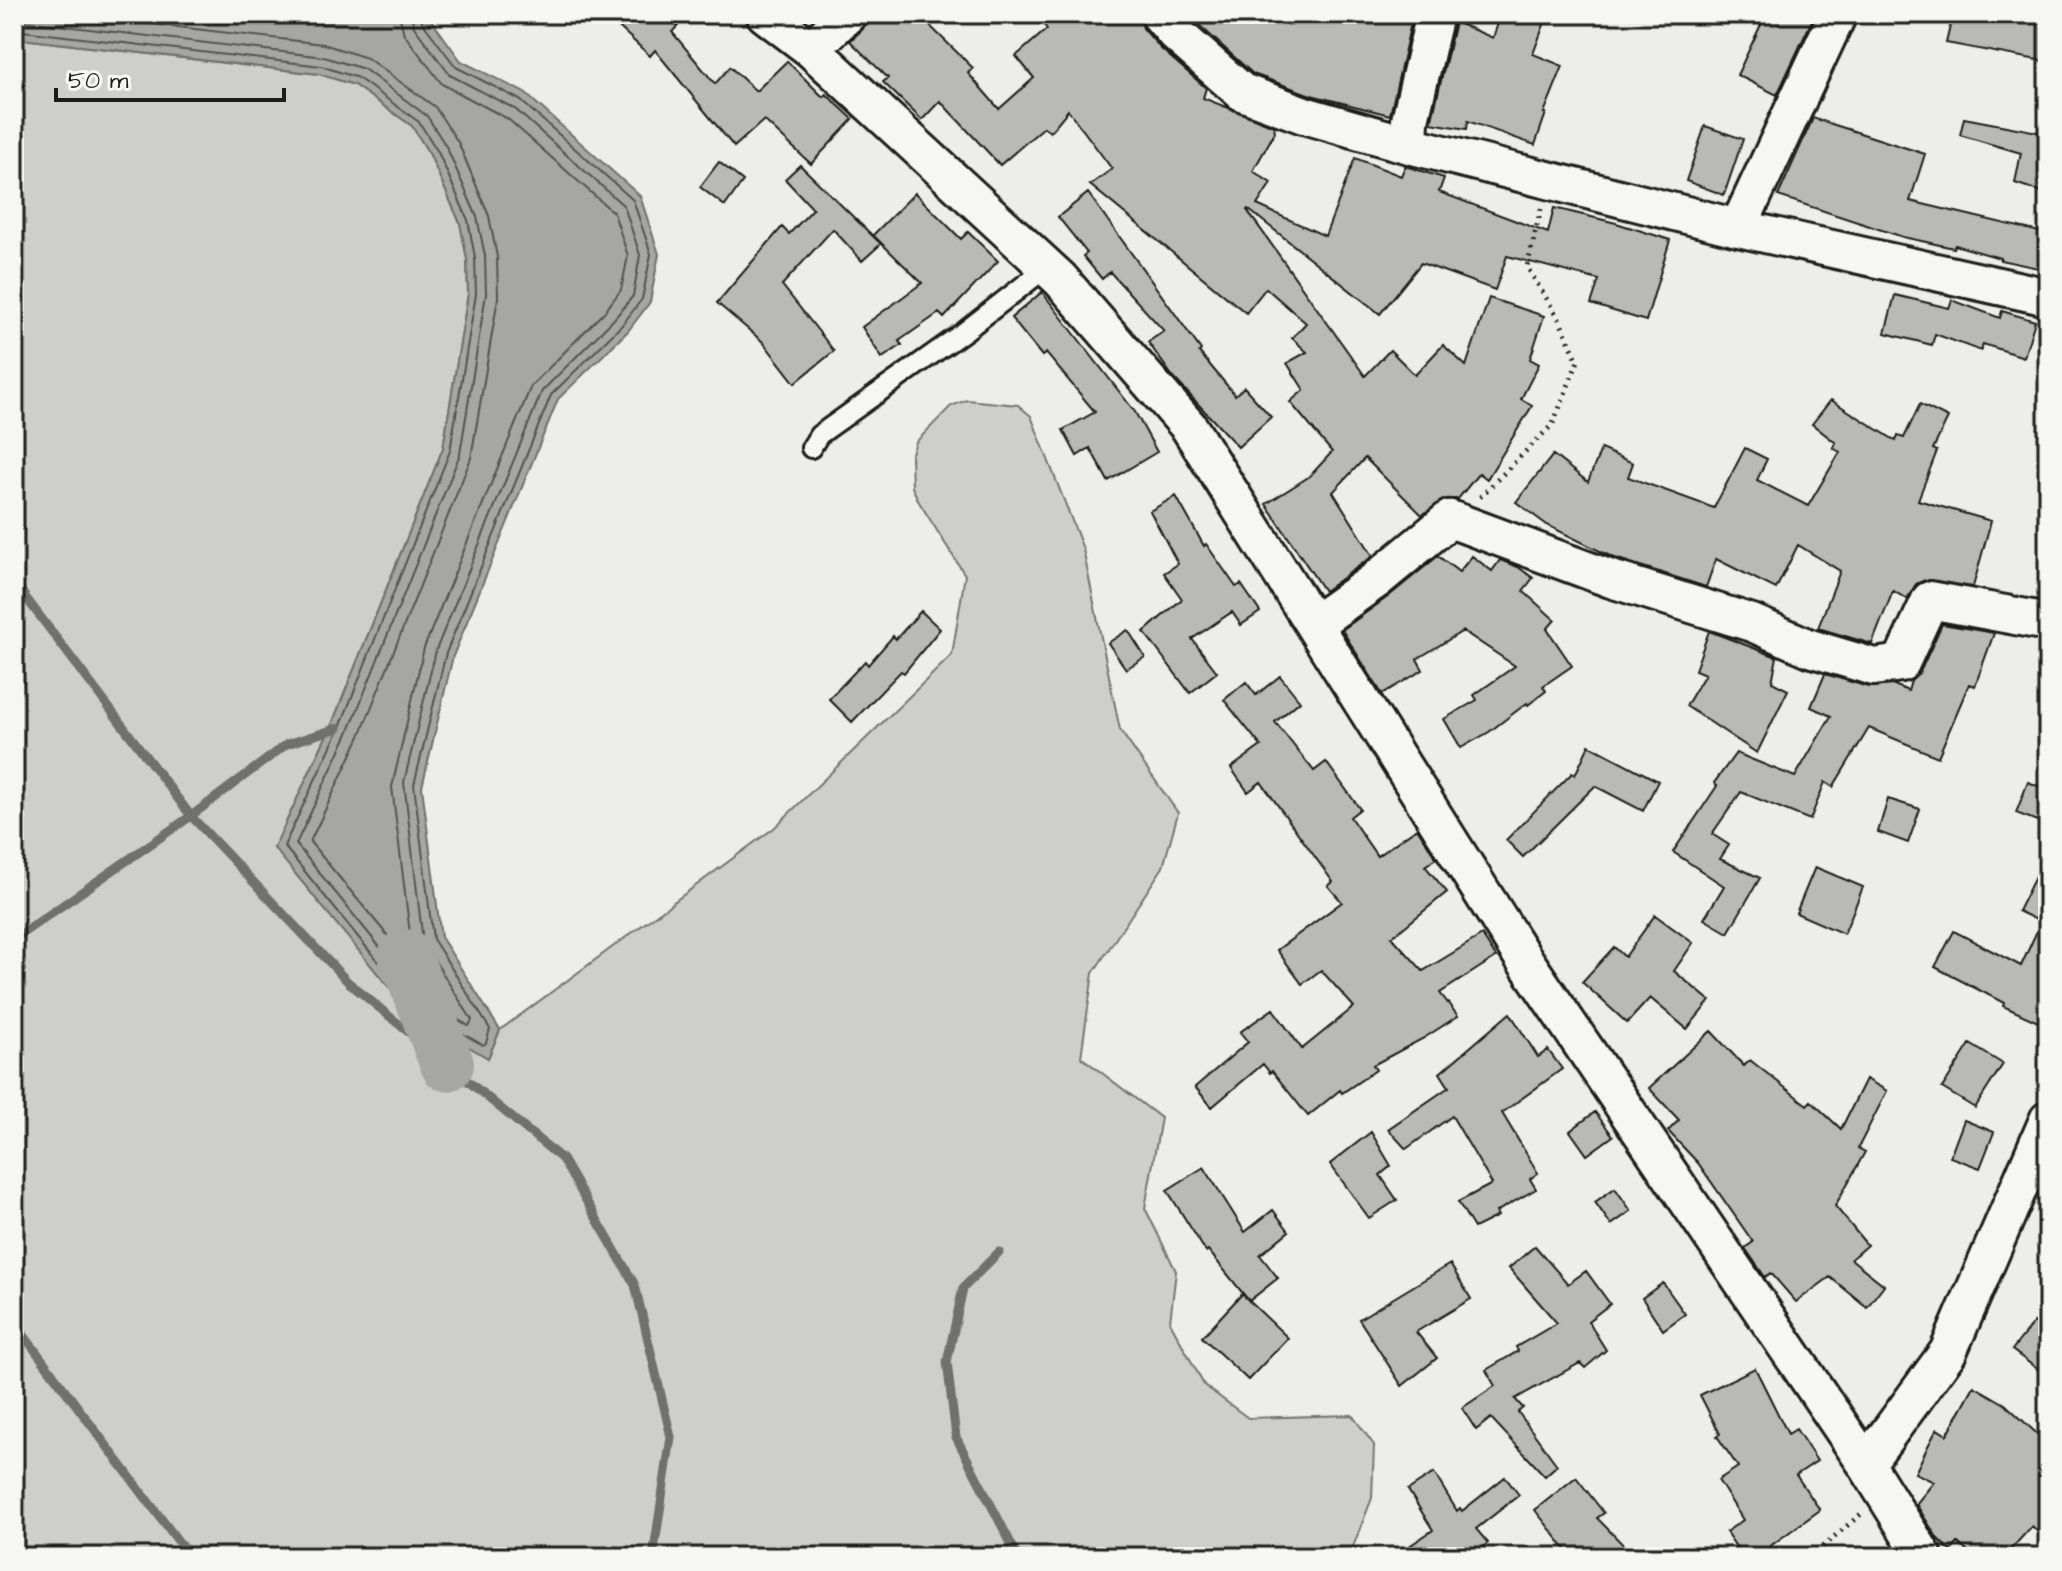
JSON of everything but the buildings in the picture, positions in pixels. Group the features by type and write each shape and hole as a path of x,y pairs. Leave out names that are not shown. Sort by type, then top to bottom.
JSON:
{"street":[{"path":"765,14 811,49 1047,267 1189,427 1522,956 1866,1464 1924,1557"},
{"path":"811,49 848,14"},
{"path":"1159,14 1176,34 1242,92 1304,115 1409,145 1738,228 2048,297"},
{"path":"1409,145 1410,120 1435,14"},
{"path":"1738,228 1838,14"},
{"path":"1314,624 1376,580 1450,519 1611,579 1752,623 1810,648 1874,667 1901,663 1930,600 2048,622"},
{"path":"1866,1464 1948,1352 2048,1120"}],"lane":[{"path":"811,448 819,435 965,331 1047,267"}],"path":[{"path":"1450,519 1485,493 1553,424 1578,361 1559,319 1527,267 1548,180"},
{"path":"1810,1557 1886,1495"}],"shaded area":[{"path":"14,38 319,74 354,85 412,126 430,155 460,223 467,259 468,294 443,448 332,724 274,848 488,1058 500,1030 774,828 952,655 965,575 912,487 911,456 916,442 951,406 967,400 1018,405 1031,416 1083,549 1120,730 1178,813 1163,867 1093,973 1081,1057 1161,1118 1145,1208 1176,1271 1170,1322 1204,1385 1248,1418 1352,1415 1374,1445 1372,1498 1349,1557 14,1557"}],"water":[{"path":"14,14 427,14 461,61 525,93 640,196 659,254 650,302 628,331 558,399 453,656 422,787 441,937 500,1030 488,1058 410,1013 274,848 332,724 443,448 468,294 467,259 460,223 430,155 412,126 354,85 319,74 14,38"}],"waterway":[{"path":"14,582 191,816 348,982 562,1159 635,1285 671,1437 653,1557"},
{"path":"14,939 191,816 287,744 338,728"},
{"path":"405,956 447,1064"},
{"path":"999,1252 963,1288 947,1362 956,1437 1018,1557"},
{"path":"14,1322 190,1557"}]}
